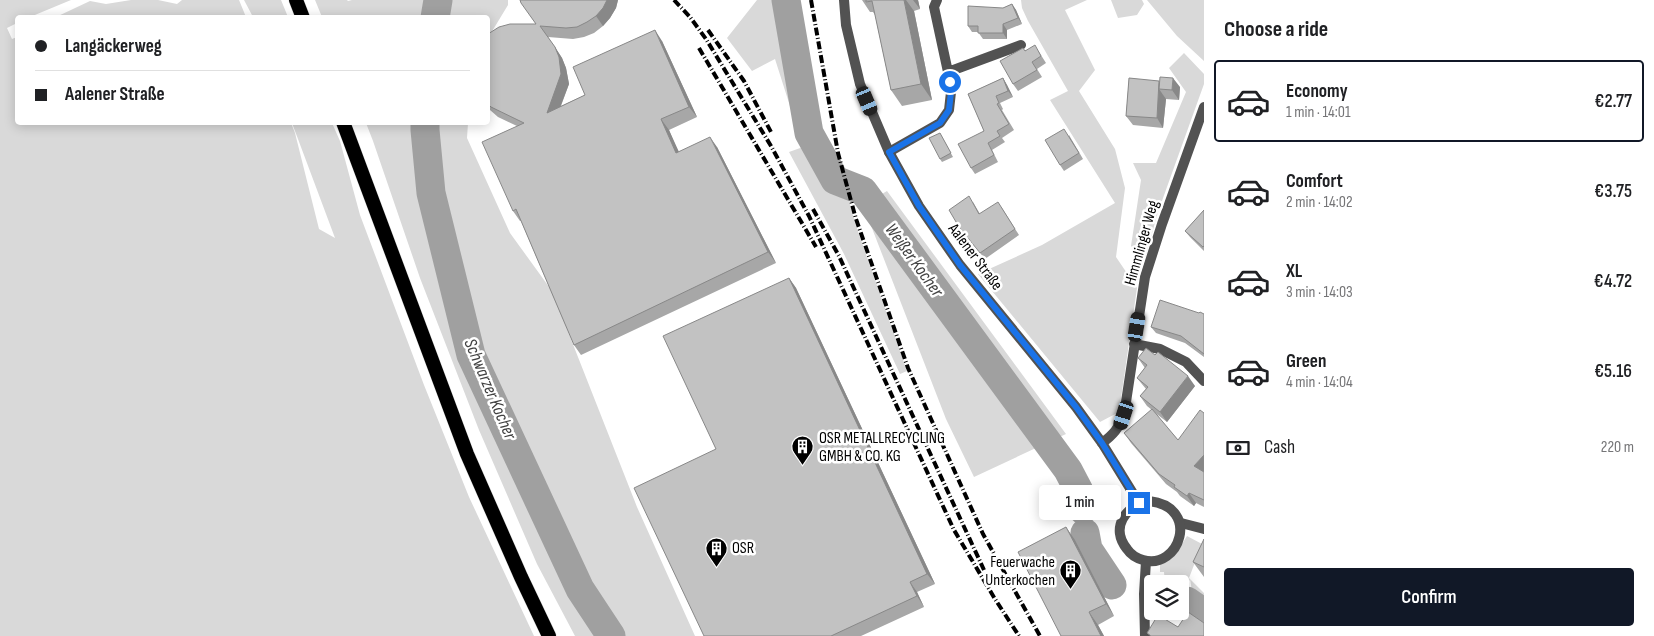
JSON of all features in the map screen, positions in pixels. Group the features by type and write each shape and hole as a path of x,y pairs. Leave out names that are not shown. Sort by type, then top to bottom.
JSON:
{"highway":[{"path":"296,0 302,15"},
{"path":"344,125 467,454 549,636"}],"street":[{"name":"Aalener Straße","path":"844,0 846,25 860,84 889,152 919,206 960,265 1076,407 1102,443 1139,503"},
{"path":"889,152 940,123 949,110 951,92 934,7 937,0"},
{"path":"948,72 1021,45"},
{"name":"Himmlinger Weg","path":"1102,443 1114,434 1124,415 1145,277 1204,107"},
{"path":"1134,344 1160,349 1186,362 1204,381"},
{"path":"1181,523 1178,542 1173,551 1165,557 1156,560 1146,561 1137,558 1123,544 1120,535 1124,516 1130,508 1139,503 1149,501 1159,502 1168,506 1181,523 1204,529"},
{"path":"1145,636 1144,594 1146,561"}],"shaded area":[{"path":"0,0 71,0 35,15 15,15 15,24 7,28 12,39 15,38 15,125 292,125 319,229 335,238 293,125 333,125 340,141 360,215 424,385 469,497 534,636 0,636"},
{"path":"131,0 158,0 177,4 182,0 239,0 245,15 60,15 90,1 106,4"},
{"path":"244,0 281,0 287,15 252,15"},
{"path":"315,0 508,0 508,5 490,35 490,15 321,15"},
{"path":"757,0 795,0 796,11 793,15 802,76 818,133 837,157 855,223 907,371 900,374 844,254 789,152 803,147 775,59 752,71 727,38"},
{"path":"1021,0 1087,0 1065,10 1095,70 1079,91 1115,149 1125,188 1116,257 1137,288 1119,412 1100,422 978,274 1042,245 1115,203 1050,100 1068,91 1028,21 1022,8"},
{"path":"1111,0 1142,0 1144,4 1137,15 1118,18"},
{"path":"1147,0 1204,0 1204,61 1177,36"},
{"path":"1184,53 1204,74 1204,84 1158,212 1145,258 1131,246 1141,180 1133,163 1156,163 1186,92 1169,68"},
{"path":"367,125 468,125 467,138 510,233 552,291 637,507 695,636 575,636 537,564 479,430 420,278"},
{"path":"887,191 1066,434 974,477 946,419 863,205"},
{"path":"1187,536 1202,544 1189,578 1189,575 1164,575 1164,572 1160,572 1160,565 1177,552"},
{"path":"1190,579 1204,593 1204,619 1189,605 1189,596 1192,591"}],"building":[{"path":"520,0 607,0 596,16 577,27 540,26 555,47 559,57 561,74 547,113 585,95 573,67 655,30 689,107 661,119 676,153 710,137 768,252 574,345 516,209 513,211 482,142 524,123 490,106 490,33 499,27 510,24 536,24"},
{"path":"866,0 904,0 921,84 891,90 872,1 866,2"},
{"path":"1012,4 1018,18 1003,24 1003,33 978,33 978,26 968,26 968,6 1003,8"},
{"path":"1035,45 1041,56 1032,62 1037,70 1013,84 1000,61 1023,48 1025,51"},
{"path":"1160,77 1173,78 1172,90 1159,89"},
{"path":"1003,78 1008,91 996,96 999,103 997,104 1009,124 997,131 1000,136 988,143 994,155 971,168 958,144 984,131 968,94"},
{"path":"1129,78 1159,81 1157,118 1126,116"},
{"path":"1064,129 1079,153 1060,165 1045,140"},
{"path":"940,133 951,153 940,159 929,138"},
{"path":"969,196 979,214 998,202 1015,229 980,253 959,227 949,210"},
{"path":"1204,210 1204,246 1203,247 1185,231"},
{"name":"OSR METALLRECYCLING GMBH & CO. KG","path":"789,278 927,574 910,582 917,596 831,636 704,636 634,488 716,449 663,336"},
{"path":"1160,300 1204,314 1204,354 1181,336 1151,327"},
{"path":"1146,348 1155,355 1158,352 1188,376 1160,412 1140,396 1148,387 1137,378 1147,365 1138,358"},
{"path":"1152,409 1178,440 1200,410 1204,413 1204,455 1194,466 1204,472 1204,500 1189,493 1187,496 1174,487 1175,485 1159,474 1124,433"},
{"name":"Feuerwache Unterkochen","path":"1066,527 1106,604 1089,612 1101,636 1061,636 1018,552"},
{"path":"1204,539 1204,567 1193,562"},
{"path":"1189,613 1204,623 1204,636 1151,636 1147,633 1155,620 1166,620 1178,627 1183,620 1189,620"}],"waterway":[{"name":"Schwarzer Kocher","path":"436,15 438,0"},
{"name":"Weißer Kocher","path":"786,0 809,133 835,180 863,191 1068,470 1079,491 1083,510"},
{"name":"Schwarzer Kocher","path":"425,125 431,193 471,355 580,589 611,636"},
{"name":"Weißer Kocher","path":"1085,533 1088,549 1112,585"},
{"name":"Weißer Kocher","path":"1189,602 1204,613"}],"railway":[{"path":"674,0 690,17 706,39 771,146 809,216 954,530 1019,636"},
{"path":"811,0 838,153 856,219 908,368 983,534 1040,636"},
{"path":"708,30 744,81 771,132"},
{"path":"699,48 816,247"},
{"path":"813,209 839,256 984,570"}],"place":[{"name":"OSR METALLRECYCLING GMBH & CO. KG","path":"803,466"},
{"name":"OSR","path":"716,567"},
{"name":"Feuerwache Unterkochen","path":"1071,590"}],"route":[{"path":"950,82 949,110 940,123 889,152 919,206 960,265 1076,407 1116,464 1139,503"}]}
